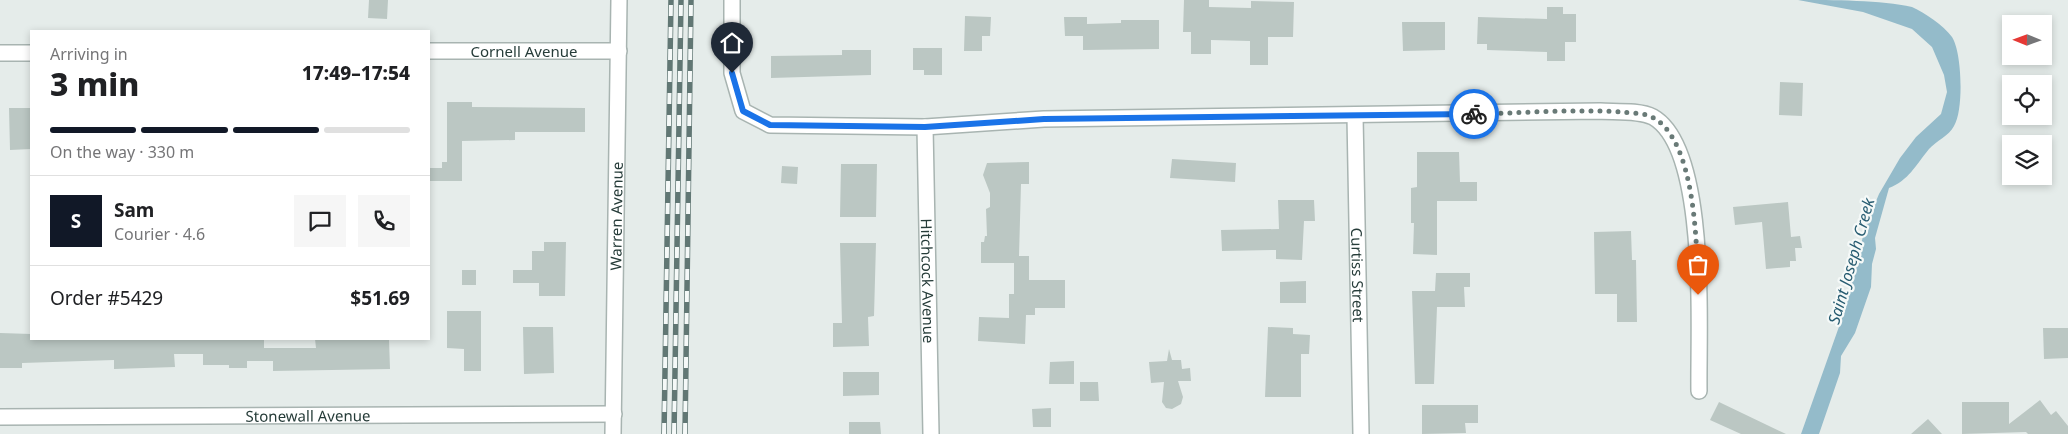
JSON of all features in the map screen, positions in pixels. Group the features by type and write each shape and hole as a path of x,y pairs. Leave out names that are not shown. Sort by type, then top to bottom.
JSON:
{"street":[{"name":"Warren Avenue","path":"613,434 619,0"},
{"path":"732,0 732,73 743,111 770,125 925,127 1054,119 1600,111 1652,117 1667,131 1678,146 1686,169 1692,201 1697,258 1699,390"},
{"name":"Cornell Avenue","path":"430,51 619,51"},
{"path":"0,53 30,53"},
{"name":"Curtiss Street","path":"1355,116 1361,434"},
{"name":"Hitchcock Avenue","path":"925,127 931,434"},
{"name":"Stonewall Avenue","path":"0,417 614,414"}],"water":[{"path":"1798,0 1841,0 1912,7 1939,24 1952,37 1960,68 1959,107 1952,130 1929,149 1907,177 1889,188 1875,238 1876,249 1872,264 1871,287 1855,333 1841,356 1840,373 1819,434 1801,434 1841,321 1866,225 1879,194 1900,158 1916,137 1941,114 1947,92 1944,75 1932,47 1912,29 1863,12"}],"building":[{"path":"369,0 388,0 387,19 368,18"},
{"path":"1184,0 1209,0 1209,7 1251,8 1251,1 1294,2 1293,37 1268,37 1268,65 1250,65 1250,41 1211,40 1211,54 1191,54 1191,32 1183,32"},
{"path":"1547,7 1563,7 1563,14 1576,14 1576,42 1565,42 1565,61 1547,61 1547,52 1487,50 1487,44 1477,44 1478,17 1547,19"},
{"path":"965,16 991,17 990,36 982,36 982,51 964,51"},
{"path":"1064,17 1087,17 1087,24 1121,23 1121,20 1159,20 1159,49 1083,50 1083,36 1065,36"},
{"path":"1402,22 1445,22 1445,50 1403,51"},
{"path":"913,48 942,48 942,75 924,75 924,70 913,70"},
{"path":"842,50 871,50 871,75 771,78 771,56 842,55"},
{"path":"1780,82 1803,83 1802,116 1779,115"},
{"path":"447,102 472,102 472,107 585,108 585,132 515,132 515,140 462,141 462,181 430,181 430,168 442,168 442,162 447,162"},
{"path":"9,108 30,108 30,149 10,150"},
{"path":"1417,152 1459,152 1460,182 1477,182 1477,201 1437,201 1437,255 1413,254 1414,223 1411,223 1411,188 1417,187"},
{"path":"1172,159 1236,163 1235,182 1170,178"},
{"path":"1029,162 1029,184 1021,184 1019,256 1029,256 1029,280 1065,280 1065,308 1035,308 1035,315 1026,315 1025,344 978,341 979,317 1009,318 1009,294 1014,294 1014,263 981,263 981,242 984,242 985,236 987,236 986,209 990,207 990,193 983,175 987,163"},
{"path":"841,164 877,164 876,217 840,217"},
{"path":"782,166 798,167 797,184 781,183"},
{"path":"1278,200 1314,200 1315,221 1304,221 1302,260 1276,259 1276,250 1222,251 1221,230 1279,229"},
{"path":"1788,202 1791,237 1800,236 1802,248 1795,248 1796,261 1790,261 1790,267 1766,269 1762,222 1735,225 1733,207"},
{"path":"1631,231 1632,260 1636,260 1637,322 1617,322 1617,294 1595,294 1594,232"},
{"path":"544,242 566,242 565,296 539,296 539,283 513,283 513,270 532,270 532,251 544,251"},
{"path":"840,243 876,243 874,316 868,317 869,346 833,347 833,323 842,323"},
{"path":"462,270 476,270 476,285 462,285"},
{"path":"1436,273 1470,273 1470,287 1464,287 1465,307 1437,307 1434,384 1415,384 1412,291 1435,291"},
{"path":"1306,281 1306,303 1280,303 1280,282"},
{"path":"447,311 481,311 481,371 464,371 464,349 447,348"},
{"path":"523,327 553,327 554,373 524,374"},
{"path":"1268,327 1293,328 1293,334 1310,335 1309,354 1301,354 1301,397 1265,397"},
{"path":"2043,328 2068,328 2068,358 2044,359"},
{"path":"0,333 30,334 30,340 264,340 264,348 316,348 315,340 389,340 390,369 273,371 273,361 247,361 247,368 229,368 229,365 203,365 203,354 174,354 175,367 114,369 114,360 22,363 22,368 0,368"},
{"path":"1169,349 1172,360 1181,360 1182,369 1190,368 1191,381 1178,381 1183,397 1181,404 1172,409 1166,408 1162,402 1164,382 1151,383 1149,362 1167,361"},
{"path":"1074,361 1074,384 1049,384 1050,362"},
{"path":"843,372 879,372 879,395 843,396"},
{"path":"1080,382 1098,382 1099,401 1080,401"},
{"path":"2040,400 2051,415 2056,411 2068,426 2068,434 2028,434 2026,432 1962,434 1962,402 2009,402 2009,424"},
{"path":"1719,402 1786,434 1741,434 1710,420"},
{"path":"1422,405 1478,405 1478,423 1465,423 1466,433 1422,434"},
{"path":"1051,408 1051,427 1033,427 1032,409"},
{"path":"1928,419 1942,434 1911,434"},
{"path":"849,422 880,422 881,434 849,434"}],"railway":[{"path":"664,434 671,0"},
{"path":"674,434 681,0"},
{"path":"685,434 691,0"}],"way so far":[{"path":"1474,114 1600,111 1632,113 1652,117 1667,131 1678,146 1686,169 1692,201 1698,295"}],"route":[{"path":"732,73 743,111 770,125 925,127 1044,119 1474,114"}],"water label":[{"name":"Saint Joseph Creek","path":"1851,261"}]}
